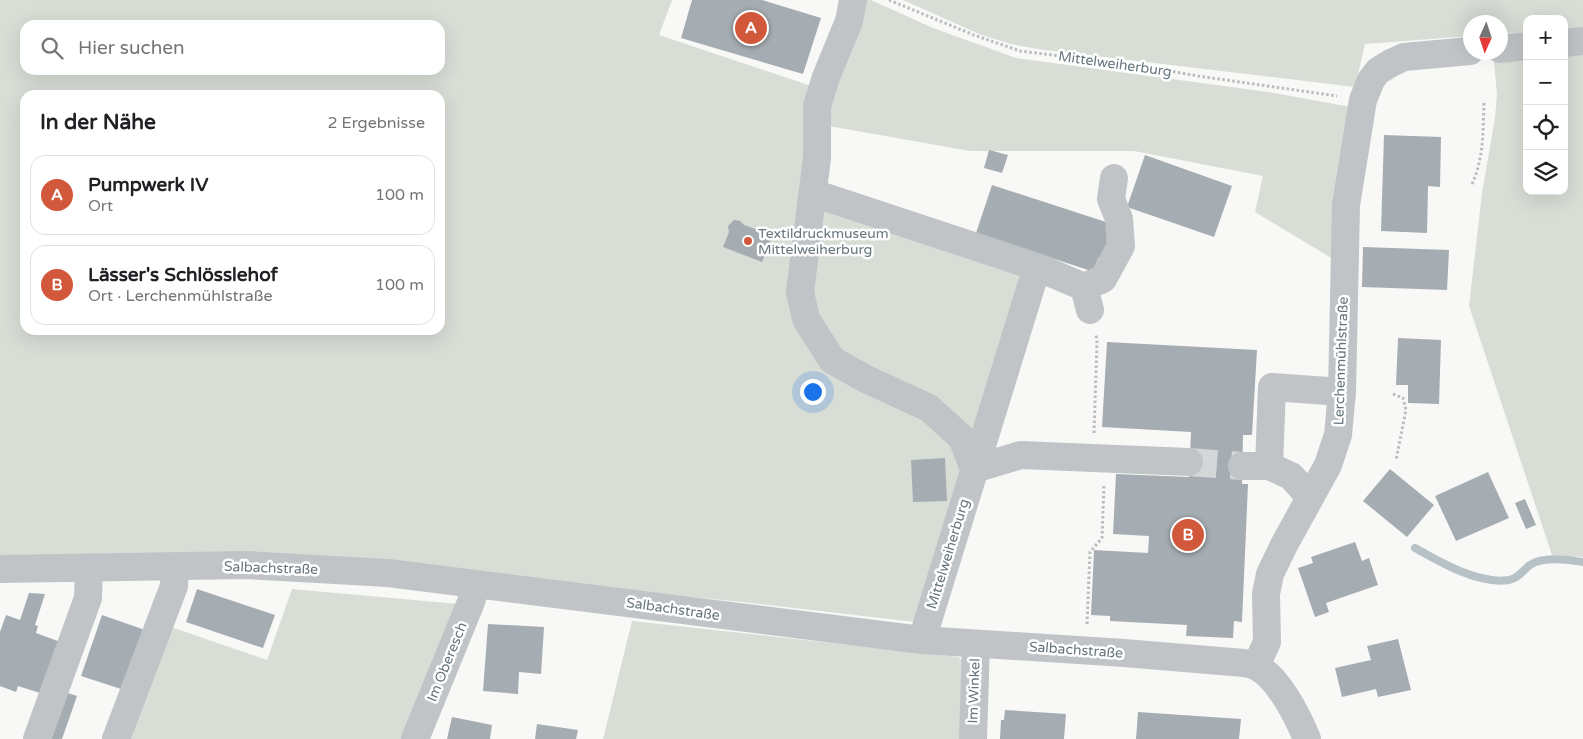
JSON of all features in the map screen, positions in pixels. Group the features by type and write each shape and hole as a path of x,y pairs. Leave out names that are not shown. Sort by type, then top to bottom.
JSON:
{"street":[{"path":"854,0 849,21 826,76 817,106 817,158 800,292 806,319 832,360 864,378 929,408 962,438 974,469 1021,455 1190,462"},
{"path":"1568,43 1583,41"},
{"path":"1508,48 1523,46"},
{"name":"Lerchenmühlstraße","path":"1256,666 1266,642 1266,594 1270,574 1328,464 1338,435 1342,392 1346,206 1351,98 1378,70 1404,57 1463,52"},
{"path":"813,193 1037,267 1087,298 1104,279 1121,246 1119,220 1111,199 1114,178"},
{"name":"Mittelweiherburg","path":"922,640 1037,267"},
{"path":"1310,497 1291,476 1256,466 1272,387 1342,392"},
{"name":"Salbachstraße","path":"0,569 255,566 388,574 922,640 1142,654 1244,663 1256,666"},
{"path":"116,739 174,586 175,567"},
{"path":"37,739 88,598 89,568"},
{"name":"Im Oberesch","path":"415,739 471,602 476,584"},
{"name":"Im Winkel","path":"973,739 976,644"},
{"path":"1256,666 1274,681 1297,714 1307,739"}],"path":[{"name":"Mittelweiherburg","path":"889,0 974,35 1020,51 1142,66 1351,98"},
{"path":"1472,184 1478,172 1483,141 1484,102"},
{"path":"1087,298 1098,343 1093,458 1104,483 1102,538 1090,552 1087,625"},
{"path":"1393,394 1403,398 1406,410 1396,460"}],"shaded area":[{"path":"0,0 672,0 659,35 811,86 804,192 1028,270 915,622 384,565 0,556"},
{"path":"860,0 871,0 933,28 1016,58 1268,92 1351,107 1338,262 1255,212 1263,176 1134,151 970,151 823,125"},
{"path":"903,0 1583,0 1583,28 1568,29 1568,15 1523,15 1523,32 1508,33 1508,15 1463,15 1463,37 1365,44 1355,87 1037,49 1011,44 979,34"},
{"path":"1583,53 1583,557 1552,555 1469,306 1482,193 1495,118 1497,94 1494,62 1523,58 1523,195 1568,195 1568,55"},
{"path":"292,589 458,604 408,739 126,739 171,627 267,660"},
{"path":"632,621 958,657 966,663 963,739 603,739"}],"building":[{"path":"692,0 762,0 821,18 803,74 681,38"},
{"path":"1384,135 1441,137 1440,187 1428,186 1427,233 1381,231"},
{"path":"989,150 1008,155 1002,173 984,168"},
{"path":"1145,155 1232,186 1214,237 1127,207"},
{"path":"992,185 1109,223 1106,234 1112,236 1104,261 1098,258 1094,272 976,233"},
{"name":"Textildruckmuseum Mittelweiherburg","path":"734,220 773,235 762,262 723,247 729,232 728,226"},
{"path":"1363,247 1449,250 1447,290 1362,287"},
{"path":"1398,338 1441,340 1439,404 1408,403 1408,385 1396,385"},
{"path":"1107,342 1257,350 1252,435 1243,435 1242,484 1248,484 1242,622 1234,621 1233,638 1186,636 1187,625 1110,621 1110,616 1091,615 1094,550 1148,553 1149,536 1113,534 1116,474 1189,477 1191,432 1102,427"},
{"path":"945,458 947,501 913,502 911,460"},
{"path":"1390,469 1434,505 1407,537 1363,501"},
{"path":"1488,472 1509,518 1456,541 1435,496"},
{"path":"1525,499 1536,525 1526,529 1515,503"},
{"path":"1355,542 1362,561 1369,558 1378,585 1326,603 1329,612 1315,617 1298,568 1313,563 1311,557"},
{"path":"197,589 275,615 263,648 186,622"},
{"path":"29,593 45,594 35,625 38,626 36,633 66,644 43,694 18,686 16,692 0,686 0,632 6,615 20,620"},
{"path":"102,615 145,630 124,690 81,676"},
{"path":"488,624 544,627 541,674 519,672 518,694 483,691"},
{"path":"1398,639 1411,690 1378,697 1376,689 1342,697 1335,668 1371,660 1367,646"},
{"path":"65,692 77,696 62,739 48,739"},
{"path":"1005,710 1066,714 1064,739 1000,739 1001,720 1004,720"},
{"path":"1138,712 1241,719 1239,739 1136,739"},
{"path":"452,717 492,725 490,739 447,739"},
{"path":"537,724 578,730 576,739 535,739"}],"waterway":[{"path":"1415,548 1460,571 1497,581 1512,579 1530,565 1542,560 1556,559 1583,562"}],"tunnel":[{"path":"1189,462 1242,466"}],"place":[{"name":"Pumpwerk IV","path":"751,28"},
{"name":"Textildruckmuseum Mittelweiherburg","path":"748,241"},
{"name":"Lässer's Schlösslehof","path":"1188,535"}]}
